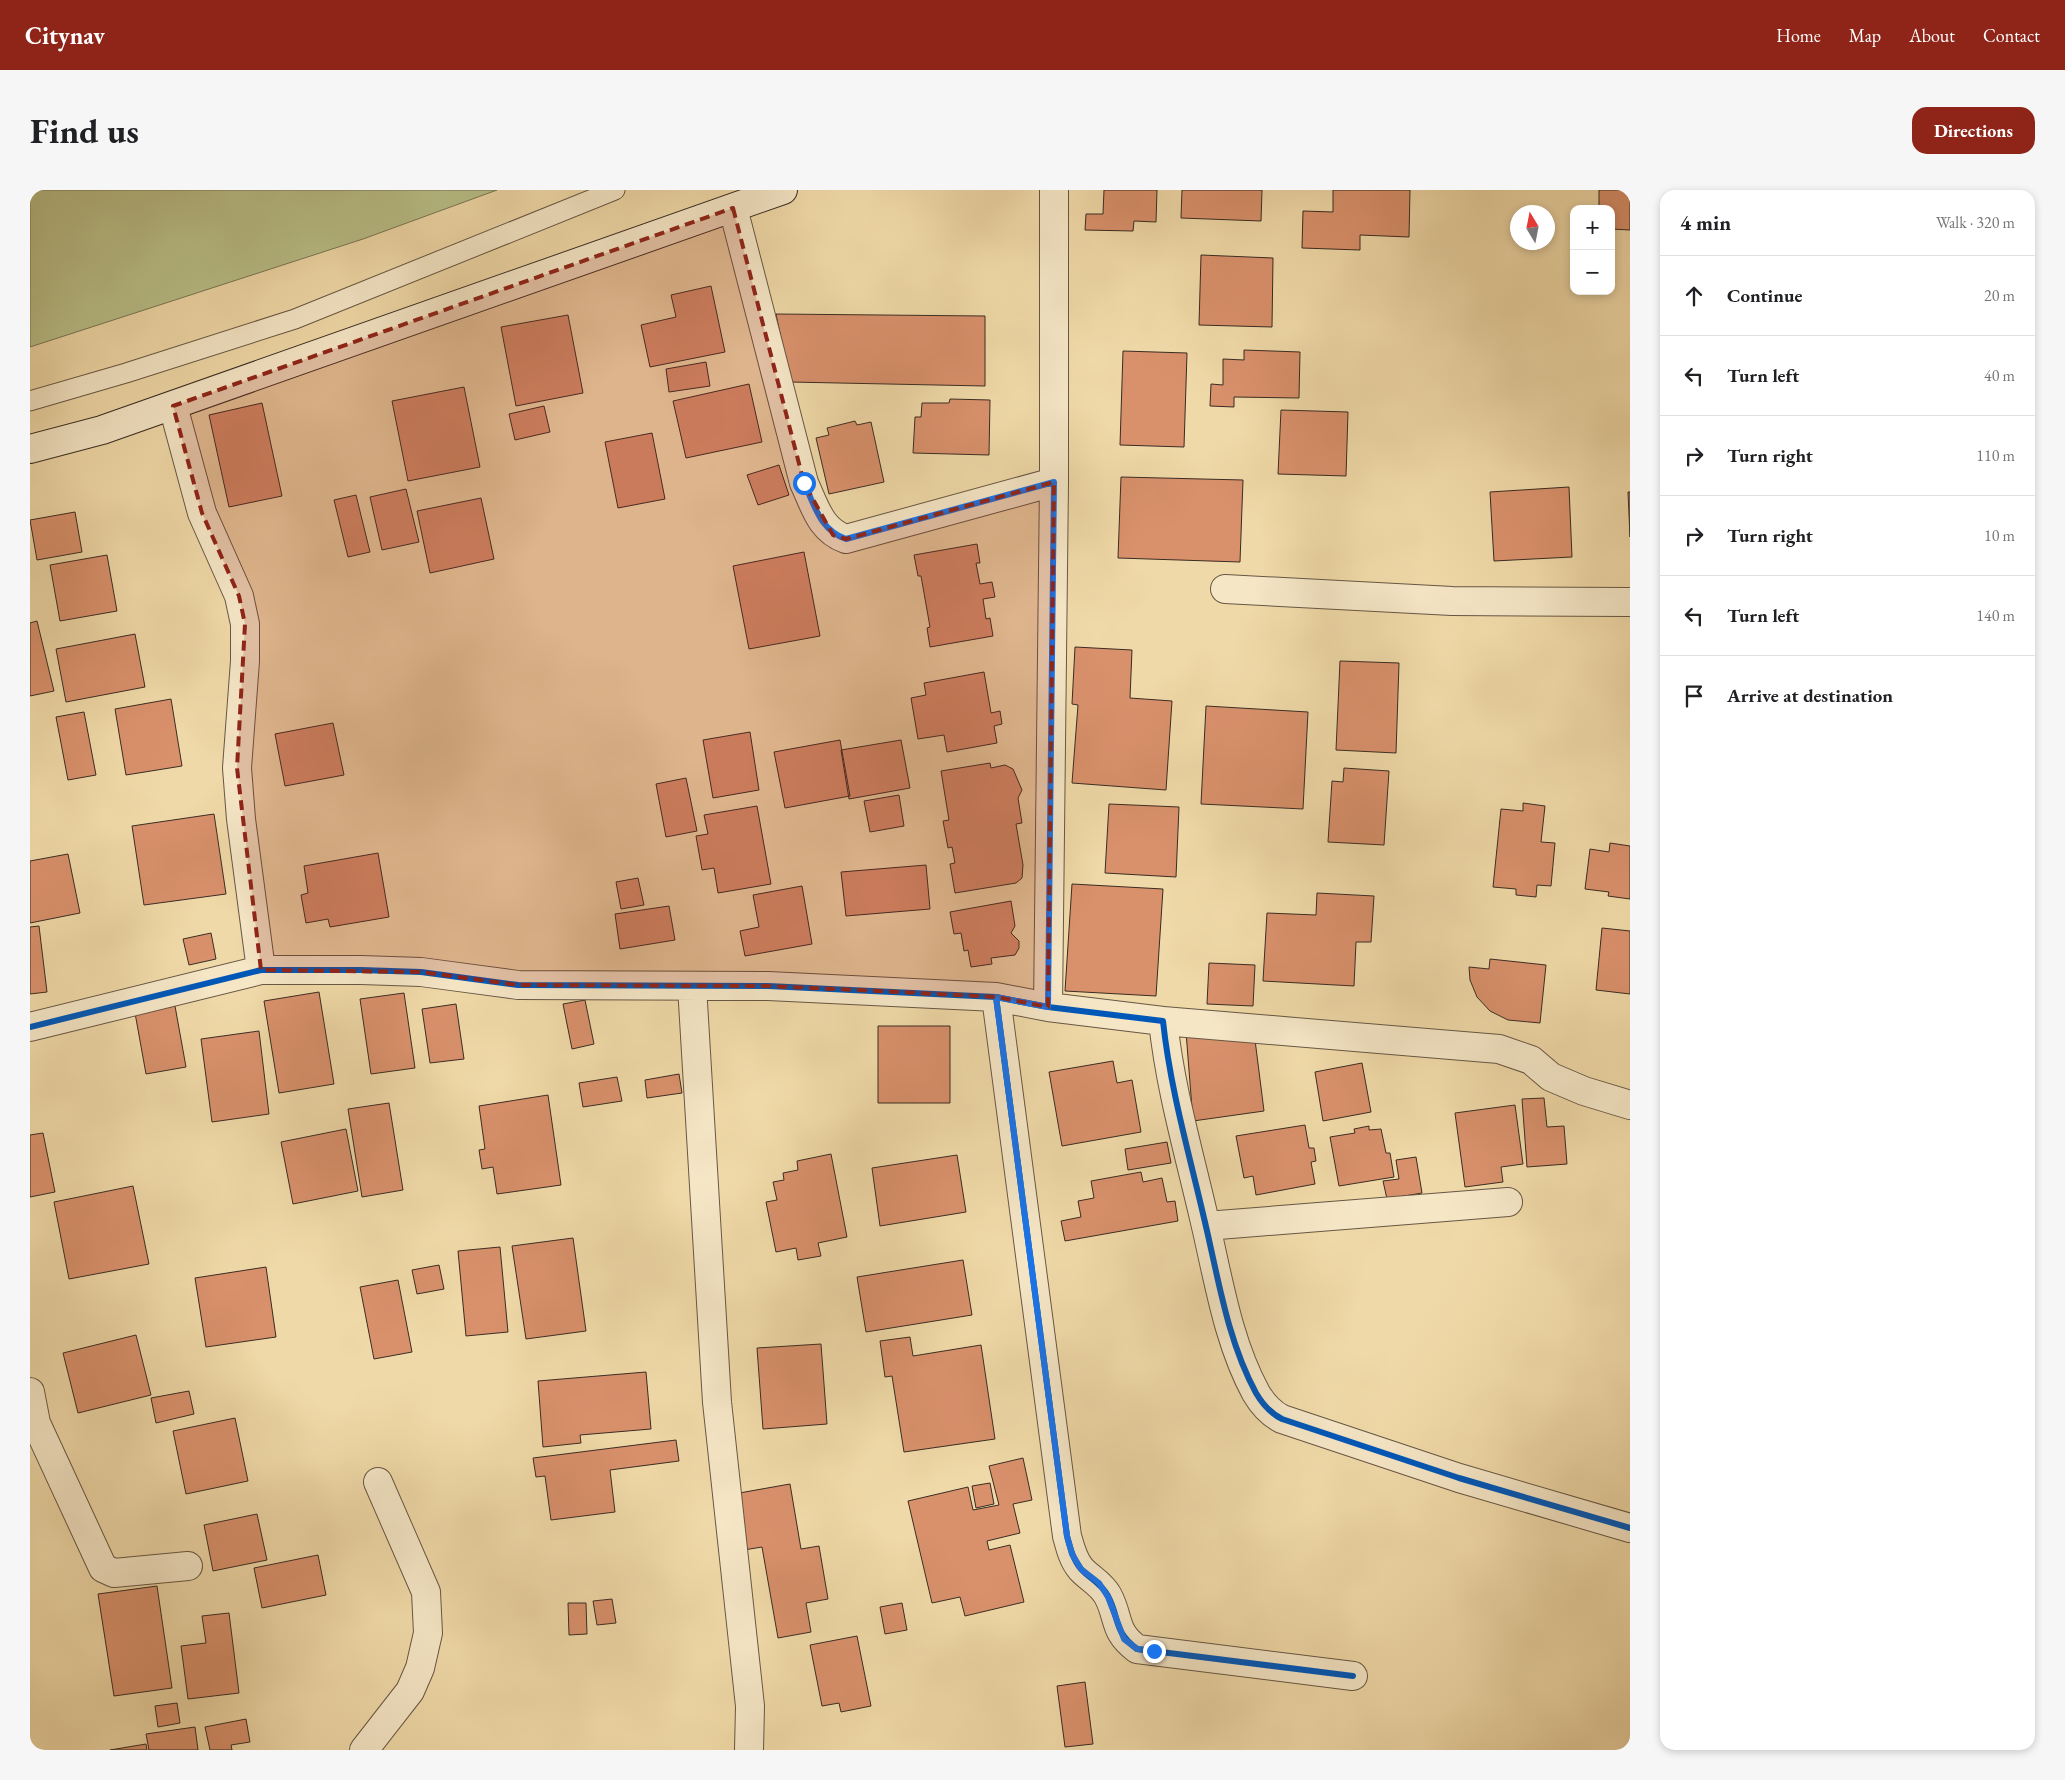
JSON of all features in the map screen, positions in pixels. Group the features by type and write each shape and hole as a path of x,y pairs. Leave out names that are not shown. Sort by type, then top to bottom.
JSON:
{"street":[{"path":"30,449 102,430 173,406 783,190"},
{"path":"1048,1007 1054,482 1054,190"},
{"path":"733,208 804,483 823,523 832,535 846,539 1054,482"},
{"path":"173,406 202,513 239,596 245,624 237,768 241,819 261,970"},
{"path":"1225,589 1452,601 1630,602"},
{"path":"30,1027 261,970 421,972 518,985 768,986 996,997 1048,1007 1163,1022 1499,1050 1531,1060 1550,1077 1584,1091 1630,1105"},
{"path":"692,986 717,1402 750,1706 749,1750"},
{"path":"996,997 1067,1536 1072,1554 1081,1569 1099,1583 1108,1597 1124,1639 1137,1649 1353,1676"},
{"path":"1163,1022 1172,1085 1206,1226 1219,1292 1234,1339 1255,1392 1270,1412 1282,1420 1459,1478 1630,1528"},
{"path":"1206,1226 1508,1202"},
{"path":"30,1392 36,1423 103,1568 114,1572 188,1566"},
{"path":"364,1750 410,1691 420,1668 428,1633 426,1592 378,1482"}],"lane":[{"path":"30,400 126,373 295,318 615,190"}],"highlighted area":[{"path":"733,208 804,483 833,535 846,539 1054,482 1048,1007 996,997 898,992 768,986 518,985 421,972 261,970 237,768 245,624 239,596 202,513 173,406"}],"green space":[{"path":"30,190 497,190 363,239 30,347"}],"building":[{"path":"1104,190 1157,190 1156,222 1134,221 1133,231 1085,230 1086,214 1103,214"},
{"path":"1182,190 1262,190 1261,221 1181,218"},
{"path":"1333,190 1410,190 1409,237 1360,235 1360,250 1302,248 1303,211 1333,212"},
{"path":"1599,190 1630,190 1630,230 1615,229 1615,205 1599,205"},
{"path":"1201,255 1273,258 1272,327 1199,325"},
{"path":"711,286 725,352 650,367 641,325 676,317 671,295"},
{"path":"776,314 985,316 985,386 790,382"},
{"path":"568,315 583,393 516,406 501,327"},
{"path":"1244,350 1300,352 1299,398 1234,397 1234,407 1210,406 1211,384 1223,385 1223,359 1244,360"},
{"path":"1123,351 1187,353 1184,447 1120,445"},
{"path":"706,362 710,386 669,392 666,369"},
{"path":"749,384 762,442 686,458 673,401"},
{"path":"464,387 480,467 408,481 392,401"},
{"path":"950,399 990,400 989,455 913,453 915,417 921,417 922,403 949,403"},
{"path":"262,403 282,496 229,507 209,415"},
{"path":"544,406 550,432 515,440 509,414"},
{"path":"1281,410 1348,412 1346,476 1278,474"},
{"path":"855,421 857,425 871,422 884,482 829,494 816,438 829,435 827,428"},
{"path":"652,433 665,499 618,508 605,442"},
{"path":"779,465 789,495 758,505 747,475"},
{"path":"1121,477 1243,480 1240,562 1118,558"},
{"path":"1569,487 1572,557 1494,561 1490,492"},
{"path":"406,489 419,542 382,550 370,497"},
{"path":"1628,492 1630,492 1630,537"},
{"path":"356,495 370,552 348,557 334,500"},
{"path":"481,498 494,559 430,573 417,511"},
{"path":"75,512 82,552 37,560 30,520"},
{"path":"977,544 980,563 976,563 980,584 992,582 995,597 983,599 986,619 990,618 993,636 930,647 927,628 930,627 921,576 918,576 914,555"},
{"path":"804,552 820,636 749,649 733,566"},
{"path":"107,555 117,611 60,621 50,565"},
{"path":"37,621 54,691 30,696 30,623"},
{"path":"135,634 145,687 66,702 56,649"},
{"path":"1075,647 1132,650 1130,698 1172,701 1166,790 1072,783 1078,705 1072,704"},
{"path":"1340,661 1399,663 1396,753 1336,750"},
{"path":"984,672 991,713 1000,711 1002,724 994,726 997,743 947,752 944,735 918,739 911,698 926,695 924,683"},
{"path":"171,699 182,766 126,775 115,709"},
{"path":"1206,706 1308,712 1303,809 1201,804"},
{"path":"84,712 96,775 68,780 56,717"},
{"path":"333,723 344,775 285,786 275,734"},
{"path":"750,732 759,790 713,798 703,740"},
{"path":"840,740 850,796 785,808 774,752"},
{"path":"901,740 910,788 849,799 841,750"},
{"path":"990,763 991,768 1005,765 1013,769 1022,790 1018,798 1022,823 1016,824 1023,865 1022,878 1016,883 955,893 950,864 955,863 952,847 948,848 943,821 949,820 941,771"},
{"path":"1344,768 1389,771 1384,845 1328,842 1332,781 1343,782"},
{"path":"686,778 697,831 666,837 656,784"},
{"path":"899,795 904,826 870,832 864,801"},
{"path":"1523,803 1545,806 1541,842 1555,843 1551,886 1537,885 1536,897 1516,895 1516,889 1493,887 1501,809 1523,811"},
{"path":"1109,804 1179,807 1176,877 1105,873"},
{"path":"757,806 771,884 718,893 714,868 702,870 696,836 708,834 704,815"},
{"path":"214,814 226,894 144,905 132,826"},
{"path":"1610,843 1630,846 1630,899 1608,896 1609,892 1585,889 1590,849 1609,852"},
{"path":"378,853 389,917 330,927 328,919 306,923 301,895 308,893 304,866"},
{"path":"68,854 80,913 30,923 30,861"},
{"path":"926,865 930,909 846,916 841,872"},
{"path":"638,878 644,905 621,909 616,882"},
{"path":"1072,884 1163,889 1156,996 1065,991"},
{"path":"802,886 812,944 745,956 740,931 759,927 753,895"},
{"path":"1317,893 1374,896 1371,942 1356,942 1354,986 1263,981 1267,913 1316,915"},
{"path":"1011,901 1015,926 1011,933 1019,941 1019,948 1015,955 991,958 992,964 971,967 968,950 964,951 961,933 954,934 950,912"},
{"path":"669,906 675,940 620,949 615,914"},
{"path":"39,926 47,992 30,994 30,927"},
{"path":"1602,928 1630,931 1630,994 1596,990"},
{"path":"211,933 216,959 189,965 183,939"},
{"path":"1490,959 1546,965 1540,1023 1508,1020 1490,1011 1477,997 1470,980 1469,967 1489,969"},
{"path":"1209,963 1255,965 1253,1006 1207,1004"},
{"path":"319,992 334,1084 279,1093 264,1001"},
{"path":"404,993 415,1068 371,1074 360,999"},
{"path":"585,1000 594,1044 572,1049 563,1004"},
{"path":"456,1004 464,1059 430,1063 422,1009"},
{"path":"175,1006 186,1067 146,1074 135,1013"},
{"path":"878,1026 950,1026 950,1103 878,1103"},
{"path":"259,1031 269,1114 212,1122 201,1039"},
{"path":"1186,1032 1254,1032 1264,1111 1193,1121"},
{"path":"1113,1061 1117,1083 1132,1080 1141,1132 1062,1146 1049,1072"},
{"path":"1362,1063 1371,1112 1323,1121 1315,1072"},
{"path":"679,1074 682,1093 647,1098 645,1080"},
{"path":"617,1077 622,1101 583,1107 579,1083"},
{"path":"548,1095 561,1185 497,1194 493,1167 482,1169 479,1150 485,1149 479,1106"},
{"path":"1544,1098 1547,1127 1564,1126 1567,1164 1527,1167 1522,1099"},
{"path":"389,1103 403,1190 362,1197 348,1109"},
{"path":"1515,1105 1523,1164 1501,1167 1503,1182 1465,1187 1455,1113"},
{"path":"1305,1125 1309,1148 1314,1148 1316,1161 1311,1162 1315,1184 1256,1195 1253,1176 1244,1178 1236,1136"},
{"path":"1369,1126 1369,1130 1381,1129 1386,1153 1390,1153 1394,1177 1339,1186 1330,1137 1355,1133 1354,1129"},
{"path":"346,1129 358,1191 293,1204 281,1142"},
{"path":"43,1133 55,1192 30,1197 30,1135"},
{"path":"1167,1142 1171,1163 1128,1170 1125,1149"},
{"path":"831,1154 847,1237 818,1243 821,1256 798,1260 796,1248 776,1252 766,1202 777,1200 773,1182 784,1180 783,1173 798,1170 797,1161"},
{"path":"957,1155 966,1212 880,1226 872,1168"},
{"path":"1416,1157 1422,1193 1387,1199 1383,1181 1399,1179 1396,1160"},
{"path":"1141,1172 1143,1182 1162,1178 1167,1202 1175,1201 1178,1221 1065,1241 1061,1221 1081,1217 1078,1201 1094,1198 1091,1181"},
{"path":"133,1186 149,1264 69,1279 54,1202"},
{"path":"573,1238 586,1331 526,1339 512,1246"},
{"path":"500,1247 508,1332 466,1336 458,1251"},
{"path":"963,1260 972,1315 866,1332 857,1277"},
{"path":"439,1265 444,1289 417,1294 412,1270"},
{"path":"266,1267 276,1337 206,1347 195,1278"},
{"path":"398,1280 412,1352 374,1359 360,1287"},
{"path":"136,1335 151,1395 78,1413 63,1353"},
{"path":"910,1337 913,1356 981,1345 995,1439 904,1452 892,1376 885,1377 880,1341"},
{"path":"821,1344 827,1424 763,1429 757,1348"},
{"path":"646,1372 651,1429 580,1435 581,1443 543,1447 538,1381"},
{"path":"189,1391 194,1414 156,1423 151,1398"},
{"path":"235,1418 248,1481 186,1494 173,1431"},
{"path":"676,1440 679,1461 610,1470 615,1512 551,1520 545,1476 536,1477 533,1458"},
{"path":"1023,1458 1032,1500 1013,1504 1020,1533 987,1541 989,1550 1010,1545 1024,1602 965,1616 960,1597 932,1603 908,1501 968,1487 973,1510 999,1505 989,1466"},
{"path":"990,1483 994,1504 976,1508 972,1486"},
{"path":"790,1484 801,1549 819,1546 828,1599 806,1603 811,1632 778,1638 762,1547 738,1551 728,1495"},
{"path":"257,1514 267,1560 213,1571 204,1525"},
{"path":"318,1555 326,1595 262,1608 254,1568"},
{"path":"157,1586 172,1688 114,1696 98,1594"},
{"path":"612,1599 616,1623 597,1625 593,1601"},
{"path":"568,1603 586,1603 587,1634 569,1635"},
{"path":"902,1603 907,1630 885,1634 880,1607"},
{"path":"229,1613 239,1693 188,1699 181,1646 206,1643 202,1616"},
{"path":"857,1636 871,1706 841,1712 839,1703 822,1706 810,1645"},
{"path":"1085,1682 1093,1744 1065,1747 1057,1686"},
{"path":"177,1703 180,1723 158,1727 155,1706"},
{"path":"246,1719 250,1742 231,1745 232,1750 210,1750 205,1727"},
{"path":"195,1727 198,1750 149,1750 146,1734"},
{"path":"146,1744 147,1750 110,1750"}],"cycle path":[{"path":"30,1027 261,970 421,972 518,985 768,986 996,997 1048,1007 1163,1021 1175,1096 1230,1330 1246,1373 1256,1393 1267,1408 1282,1419 1459,1478 1630,1528"},
{"path":"996,997 1067,1536 1076,1562 1088,1576 1099,1584 1108,1596 1120,1630 1137,1649 1353,1676"}],"route":[{"path":"804,483 823,523 832,535 846,539 1054,482 1048,1007 996,997 1067,1536 1072,1554 1081,1569 1099,1583 1108,1597 1116,1623 1124,1639 1137,1649 1154,1651"}]}
